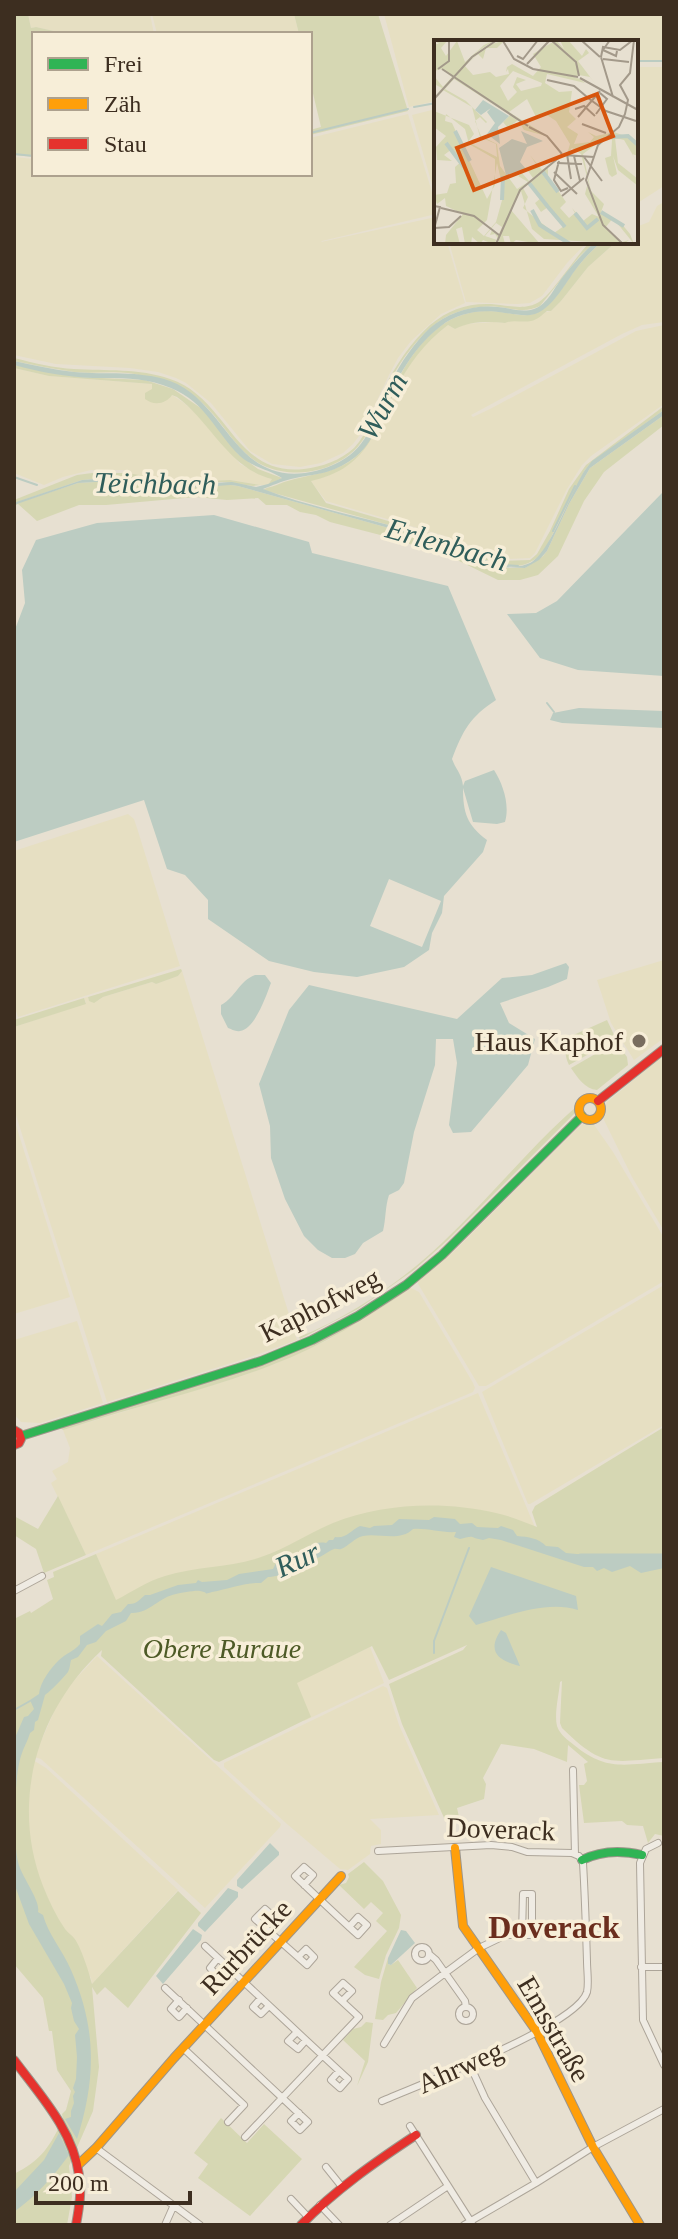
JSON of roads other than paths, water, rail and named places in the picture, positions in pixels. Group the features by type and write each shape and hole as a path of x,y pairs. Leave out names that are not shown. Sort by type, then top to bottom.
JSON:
{"street":[{"name":"Kaphofweg","path":"598,1101 664,1049"},
{"name":"Kaphofweg","path":"591,1098 598,1101 601,1110 597,1117 587,1119 582,1116 579,1107 582,1101 591,1098"},
{"name":"Kaphofweg","path":"17,1433 261,1361 312,1340 358,1316 406,1285 442,1255 582,1116"},
{"path":"14,1445 19,1443 17,1433"},
{"path":"14,1591 42,1576"},
{"name":"Doverack","path":"573,1770 578,1857"},
{"path":"658,1843 646,1849 640,1863 641,1967 643,2020 664,2065"},
{"name":"Doverack","path":"378,1851 491,1845 578,1857 622,1850 642,1855"},
{"name":"Emsstraße","path":"455,1848 463,1926 537,2032 593,2147 640,2225"},
{"name":"Ahrweg","path":"382,2101 470,2065 537,2032 579,2004 587,1991 586,1921 578,1857"},
{"name":"Rurbrücke","path":"78,2165 341,1876"},
{"path":"304,1885 349,1927"},
{"path":"384,2044 412,1998 445,1973 479,1948 506,1935 522,1935 532,1935 532,1894 523,1894 522,1935"},
{"path":"264,1927 298,1957"},
{"path":"205,1946 339,2071"},
{"path":"429,1954 465,2001 466,2007"},
{"path":"218,1958 210,1968 219,1977 228,1967"},
{"path":"641,1967 664,1967"},
{"path":"165,1988 299,2113"},
{"path":"261,1998 253,2007 261,2014 269,2006"},
{"path":"179,2000 171,2009 179,2017 187,2008"},
{"path":"245,2137 359,2017 342,2001"},
{"path":"297,2032 288,2041 298,2049 306,2040"},
{"path":"183,2048 244,2105 228,2122"},
{"path":"14,2060 60,2124 75,2153 81,2197 76,2225"},
{"path":"470,2065 485,2098 536,2183"},
{"path":"410,2126 469,2224 593,2147 664,2109"},
{"path":"301,2225 320,2205 375,2161 416,2135"},
{"path":"96,2148 200,2225"},
{"path":"326,2167 342,2187"},
{"path":"390,2225 448,2186"},
{"path":"291,2199 308,2217"},
{"path":"320,2205 339,2225"},
{"path":"165,2225 173,2207"}],"water":[{"name":"Wurm","path":"593,244 599,244 582,261 555,299 535,314 472,313 448,321 432,333 403,369 371,439 346,464 263,489 426,536 500,565 520,566 538,557 545,547 592,461 664,410 664,415 590,468 547,551 525,568 498,567 421,537 224,484 164,487 112,481 78,483 14,505 82,480 110,478 177,485 232,482 256,487 282,478 240,456 202,410 171,388 142,380 53,374 14,365 14,361 66,371 134,374 170,381 189,391 246,453 262,465 281,472 311,472 340,462 358,448 399,367 430,328 453,314 471,308 489,306 525,311 539,307"},
{"path":"662,493 664,676 578,670 540,658 507,614 536,613 557,601"},
{"path":"214,515 309,542 312,553 448,586 496,700 468,725 452,759 463,786 465,781 494,770 505,795 507,809 505,822 473,822 463,788 468,818 487,840 483,852 444,896 442,913 432,933 429,950 404,967 357,977 314,972 269,961 208,919 208,900 185,875 167,869 144,800 14,842 14,632 25,603 22,570 36,540 97,523","holes":["389,879 441,901 422,947 370,926"]},
{"path":"579,708 664,711 664,728 550,720 553,713"},
{"path":"566,963 569,967 567,979 500,1003 509,1023 535,1039 528,1065 471,1132 453,1133 449,1125 457,1063 453,1039 436,1039 435,1065 414,1132 404,1183 389,1195 383,1231 363,1243 355,1254 345,1258 332,1258 318,1250 304,1236 285,1199 271,1158 270,1126 259,1084 289,1010 309,985 457,1019 502,978 532,975"},
{"path":"255,975 265,975 271,983 259,1011 245,1029 238,1031 228,1028 221,1014 221,1005"},
{"path":"434,1517 455,1519 460,1524 472,1523 477,1527 501,1526 513,1530 517,1536 533,1538 566,1553 601,1560 632,1560 664,1555 664,1568 641,1573 630,1566 612,1572 604,1568 597,1571 593,1567 584,1567 501,1540 460,1539 454,1537 456,1532 413,1529 396,1536 363,1536 341,1549 331,1550 304,1566 268,1577 261,1583 206,1594 198,1591 176,1594 143,1611 131,1613 126,1621 106,1631 71,1660 68,1672 45,1695 19,1766 15,1839 20,1868 37,1902 38,1912 43,1915 71,1970 86,2013 90,2075 77,2139 65,2119 71,2117 74,2103 75,2035 79,2029 64,1984 29,1924 14,1883 14,1740 24,1717 34,1709 30,1700 39,1694 56,1663 80,1644 80,1636 98,1624 102,1626 112,1614 121,1612 128,1604 136,1603 145,1595 198,1580 227,1580 239,1574 273,1569 276,1563 295,1554 300,1556 311,1545 342,1537 360,1526 370,1528 392,1525 399,1519 429,1520"},
{"path":"491,1567 576,1596 578,1610 540,1608 476,1625 469,1616"},
{"path":"501,1630 506,1633 520,1666 497,1654 495,1644"},
{"path":"270,1843 279,1855 242,1889 237,1886 237,1880"},
{"path":"228,1888 238,1892 238,1897 205,1932 198,1923"},
{"path":"193,1929 202,1935 201,1940 163,1984 156,1976"},
{"path":"401,1930 406,1931 415,1943 391,1965 388,1964 388,1958"},
{"path":"59,2133 69,2155 44,2186 14,2212 14,2192 44,2160"}],"waterway":[{"path":"638,61 664,61"},
{"path":"414,107 434,103"},
{"path":"312,133 408,109"},
{"path":"14,154 32,156"},
{"path":"14,477 37,485"},
{"name":"Teichbach","path":"189,487 230,484"},
{"name":"Erlenbach","path":"553,531 575,486"},
{"name":"Erlenbach","path":"504,565 518,566"},
{"path":"547,703 554,712"},
{"path":"434,1653 434,1641 469,1548"},
{"name":"Rur","path":"581,1558 664,1558"},
{"path":"14,1710 30,1701"}],"place":[{"name":"Haus Kaphof","path":"639,1041"}],"district":[{"name":"Doverack","path":"554,1927"}],"park label":[{"name":"Obere Ruraue","path":"222,1648"}]}
